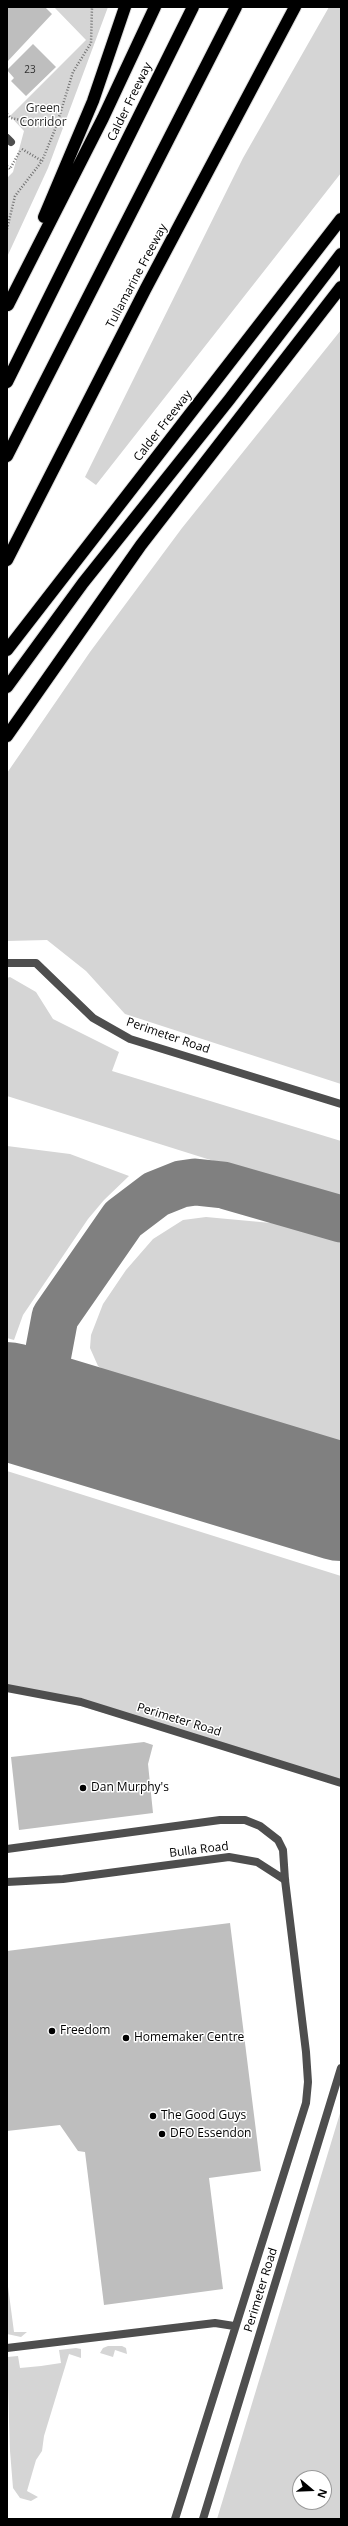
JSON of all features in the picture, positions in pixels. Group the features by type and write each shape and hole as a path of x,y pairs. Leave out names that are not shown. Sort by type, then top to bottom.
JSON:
{"highway":[{"path":"7,306 93,101 125,7"},
{"path":"7,306 103,118 155,7"},
{"name":"Calder Freeway","path":"7,382 193,7"},
{"path":"7,456 236,7"},
{"name":"Tullamarine Freeway","path":"7,560 145,290 295,7"},
{"name":"Calder Freeway","path":"7,650 341,219"},
{"path":"7,687 83,583 229,400 341,254"},
{"path":"7,736 141,545 341,287"}],"street":[{"name":"Perimeter Road","path":"7,963 36,963 93,1018 130,1039 341,1104"},
{"name":"Perimeter Road","path":"7,1688 81,1702 341,1783"},
{"path":"7,1849 220,1820 245,1820 260,1826 278,1840 283,1850 285,1880 306,2052 308,2082 306,2103 174,2519"},
{"name":"Bulla Road","path":"7,1882 63,1879 229,1857 257,1862 285,1880"},
{"name":"Perimeter Road","path":"203,2519 341,2068"},
{"path":"7,2348 215,2323 234,2326"}],"path":[{"path":"7,229 15,196 42,161 56,128 73,72 92,43 92,7"},
{"path":"7,114 11,118 56,128"},
{"path":"9,140 42,161"},
{"path":"7,166 10,169 22,149"}],"green space":[{"name":"Green Corridor","path":"54,7 108,7 48,168 7,257 7,178 13,172 24,131 10,116 86,40"},
{"path":"329,7 341,7 341,173 96,485 85,477 243,158"},
{"path":"341,330 341,1084 125,1014 86,971 47,940 7,941 7,773 90,652 182,528"},
{"path":"10,977 36,992 53,1019 119,1052 112,1071 341,1141 341,1198 271,1179 7,1096 7,978"},
{"path":"7,1146 70,1154 129,1176 104,1200 88,1219 23,1315 14,1340 7,1338"},
{"path":"206,1217 282,1224 341,1241 341,1445 107,1372 98,1366 90,1348 91,1335 103,1304 126,1270 153,1239 183,1220"},
{"path":"7,1471 341,1576 341,1781 7,1685"},
{"path":"341,2110 341,2519 217,2519"},
{"path":"7,2279 14,2332 27,2332 21,2337 7,2334"},
{"path":"108,2346 122,2346 126,2348 127,2354 115,2350 113,2357 100,2353 103,2348"},
{"path":"76,2348 81,2349 81,2358 69,2354 44,2436 42,2451 36,2460 27,2491 38,2497 31,2501 20,2498 13,2488 10,2451 7,2357 18,2356 20,2368 41,2366 61,2363 59,2350"}],"building":[{"path":"7,7 45,7 52,14 7,62"},
{"path":"33,44 56,67 26,96 11,81 14,78 7,70"},
{"name":"Dan Murphy's","path":"144,1742 153,1745 148,1764 153,1813 19,1830 11,1757"},
{"name":"Homemaker Centre","path":"230,1923 261,2171 209,2178 223,2289 104,2305 85,2152 78,2151 60,2125 7,2131 7,1951"}],"taxiway":[{"path":"136,1440 83,1420 67,1411 50,1386 45,1370 55,1317 123,1219 156,1194 181,1184 195,1182 223,1185 341,1219"}],"runway":[{"path":"7,1401 341,1502"}],"place":[{"name":"Dan Murphy's","path":"83,1788"},
{"name":"Freedom","path":"52,2031"},
{"name":"Homemaker Centre","path":"126,2038"},
{"name":"The Good Guys","path":"153,2116"},
{"name":"DFO Essendon","path":"162,2134"}]}
